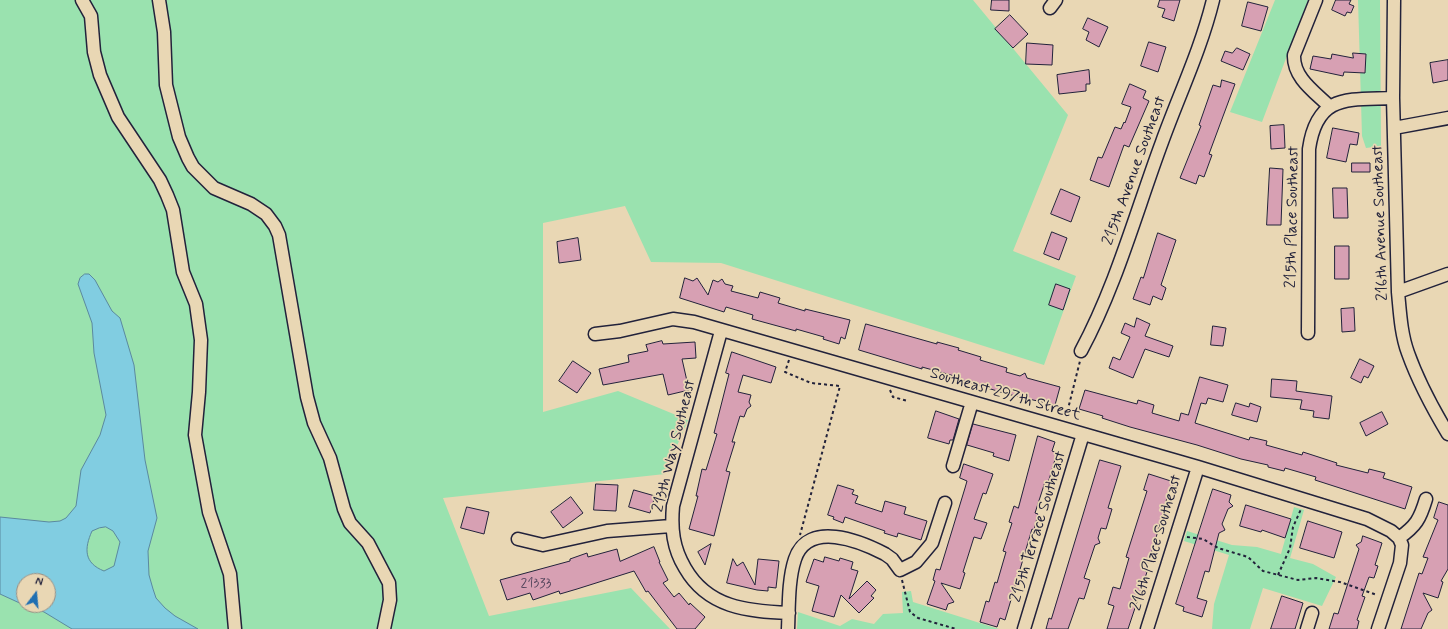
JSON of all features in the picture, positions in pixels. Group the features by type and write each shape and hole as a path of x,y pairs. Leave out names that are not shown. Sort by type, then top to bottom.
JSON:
{"street":[{"path":"82,0 91,16 94,52 100,75 118,117 160,180 168,195 174,217 184,272 196,304 201,340 199,392 195,435 208,512 230,574 235,629"},
{"path":"159,0 164,32 166,85 180,137 188,158 193,167 214,188 251,204 266,214 275,226 279,235 306,397 314,423 330,458 344,509 350,523 368,543 389,583 390,600 384,629"},
{"name":"215th Avenue Southeast","path":"1081,351 1098,319 1162,141 1206,29 1213,0"},
{"path":"1316,0 1294,56 1294,64 1298,75 1330,107 1342,101 1394,98"},
{"name":"216th Avenue Southeast","path":"1394,0 1394,128 1398,292 1401,323 1408,353 1434,411 1448,434"},
{"name":"215th Place Southeast","path":"1308,333 1309,149 1311,136 1320,119 1330,107"},
{"path":"1394,128 1448,118"},
{"path":"1398,292 1448,274"},
{"name":"Southeast 297th Street","path":"595,334 620,331 673,319 694,322 1304,499 1372,521 1391,531 1399,538"},
{"name":"213th Way Southeast","path":"721,331 673,506 671,526 679,558 693,582 707,595 727,604 755,611 789,613"},
{"path":"953,466 972,402"},
{"name":"215th Terrace Southeast","path":"1024,629 1083,434"},
{"name":"216th Place Southeast","path":"1146,629 1198,467"},
{"path":"1378,629 1403,552 1399,538 1411,529 1420,517 1426,499"},
{"path":"788,629 792,569 795,558 804,544 819,537 836,536 885,554 892,559 900,570 916,562 932,543 945,503"},
{"path":"518,539 542,545 607,531 671,526"},
{"path":"1306,629 1312,613"}],"path":[{"path":"792,351 785,372 812,382 840,386 799,537 804,544"},
{"path":"1063,428 1078,370 1081,351"},
{"path":"892,379 889,392 893,397 908,401"},
{"path":"1278,575 1290,548 1293,527 1304,499"},
{"path":"1176,534 1203,540 1218,548 1244,555 1261,570 1298,580 1316,578 1340,582 1388,598"},
{"path":"900,570 910,612 918,618 956,629"}],"green space":[{"path":"0,0 973,0 1068,115 1013,251 1076,276 1044,365 721,263 651,262 625,206 543,223 543,412 618,391 688,420 665,474 443,498 489,616 631,588 670,629 0,629"},
{"path":"1275,0 1308,0 1262,122 1230,112"},
{"path":"1358,0 1380,0 1381,146 1366,148 1362,136"},
{"path":"1294,507 1304,510 1290,558 1313,564 1336,577 1322,606 1263,588 1250,629 1212,629 1214,604 1229,555 1184,541 1187,531 1232,545 1257,547 1281,554"},
{"path":"911,591 913,602 999,629 797,629 798,612 840,626 852,619 874,624 883,614 903,613 902,592"}],"water":[{"path":"85,274 89,274 95,280 112,311 120,318 134,365 145,460 157,518 148,551 149,575 156,598 175,616 198,629 72,629 46,613 56,613 56,573 16,573 16,601 0,594 0,517 49,522 60,521 66,518 76,506 81,470 100,435 106,415 94,353 92,323 78,284 80,278","holes":["106,527 113,531 120,542 114,566 104,571 97,568 89,560 87,549 92,531"]}],"building":[{"path":"992,0 1009,0 1009,11 991,10"},
{"path":"1160,0 1180,0 1174,21 1162,17 1165,9 1158,7"},
{"path":"1336,0 1351,0 1349,4 1354,6 1351,13 1347,12 1345,16 1332,10"},
{"path":"1248,2 1268,7 1261,31 1242,26"},
{"path":"1010,15 1028,34 1013,48 995,29"},
{"path":"1088,18 1108,27 1099,47 1086,40 1089,32 1083,29"},
{"path":"1149,42 1166,47 1158,72 1141,66"},
{"path":"1027,43 1053,45 1052,65 1026,64"},
{"path":"1237,48 1250,54 1243,70 1221,61 1225,51 1232,53"},
{"path":"1353,53 1366,54 1365,73 1344,72 1343,76 1310,69 1313,56 1331,59 1332,54 1353,58"},
{"path":"1448,60 1448,80 1433,83 1430,63"},
{"path":"1089,70 1090,84 1086,84 1086,91 1059,94 1057,75"},
{"path":"1222,80 1235,84 1209,154 1212,155 1204,177 1199,175 1196,184 1180,178 1201,126 1199,125 1213,85 1220,87"},
{"path":"1130,84 1146,91 1143,98 1149,101 1129,147 1124,145 1109,187 1090,180 1098,157 1102,158 1115,127 1121,129 1124,122 1125,123 1131,107 1122,104"},
{"path":"1284,125 1285,148 1271,149 1270,126"},
{"path":"1333,128 1359,133 1357,145 1350,144 1346,162 1327,158"},
{"path":"1352,163 1370,163 1370,172 1352,172"},
{"path":"1270,168 1283,169 1281,225 1267,225"},
{"path":"1333,188 1347,188 1348,218 1334,218"},
{"path":"1061,189 1080,197 1071,222 1051,214"},
{"path":"1052,232 1067,238 1059,260 1044,254"},
{"path":"1158,233 1176,240 1161,285 1166,288 1162,300 1153,296 1150,305 1133,299 1141,277 1143,278"},
{"path":"578,238 581,260 559,263 557,242"},
{"path":"1335,246 1349,246 1349,279 1335,279"},
{"path":"685,278 693,281 697,278 708,295 713,280 718,282 722,279 725,284 733,286 731,291 758,298 760,292 780,298 778,303 805,311 805,309 850,320 845,339 841,337 839,344 823,339 824,337 752,319 753,315 726,307 724,312 680,298"},
{"path":"1056,284 1070,289 1063,310 1049,305"},
{"path":"1354,308 1355,331 1342,332 1341,309"},
{"path":"1137,318 1150,324 1145,336 1173,346 1169,357 1145,349 1133,378 1109,368 1113,357 1120,360 1130,337 1121,333 1125,323 1134,327"},
{"path":"866,324 937,344 937,342 959,348 958,350 981,357 980,360 1007,368 1006,372 1020,376 1025,373 1027,378 1060,387 1055,405 1007,394 958,379 958,377 922,367 922,369 859,350"},
{"path":"1213,326 1226,328 1223,346 1211,345"},
{"path":"662,341 663,344 695,342 696,358 682,359 689,390 668,395 663,374 603,385 599,369 629,362 628,355 648,351 646,345"},
{"path":"732,352 776,367 771,383 743,375 738,392 751,395 749,402 751,406 747,409 744,417 740,416 732,442 735,442 726,471 730,472 714,536 689,529 698,496 696,496 702,469 706,470 717,434 714,433 729,374 726,373"},
{"path":"1360,359 1374,366 1368,378 1364,376 1361,383 1351,378"},
{"path":"573,361 591,373 577,393 559,381"},
{"path":"1200,377 1228,385 1223,402 1208,398 1206,404 1201,403 1195,423 1249,440 1250,437 1267,441 1266,445 1302,455 1303,452 1337,463 1336,465 1368,473 1369,469 1385,473 1383,478 1412,487 1405,509 1315,480 1316,477 1285,468 1284,471 1268,467 1268,465 1241,459 1197,445 1130,427 1102,418 1103,416 1079,409 1085,390 1137,404 1138,400 1154,405 1152,413 1179,421 1181,413 1188,415"},
{"path":"1272,379 1297,381 1296,391 1332,396 1329,419 1313,417 1314,411 1300,409 1302,400 1271,397"},
{"path":"1236,403 1249,407 1250,403 1261,407 1257,422 1232,415"},
{"path":"936,411 959,419 953,440 950,440 949,444 928,438"},
{"path":"1382,412 1388,424 1366,436 1360,423"},
{"path":"973,424 1016,435 1009,461 993,456 994,453 967,445"},
{"path":"1038,436 1055,442 1052,451 1057,453 1048,483 1045,482 1035,513 1038,514 1034,530 1032,529 1005,620 1000,618 997,627 980,622 986,601 989,602 995,582 997,583 1006,552 1003,551 1012,523 1009,522 1014,506 1018,508"},
{"path":"1100,460 1121,466 1108,508 1112,509 1106,529 1101,528 1098,538 1100,543 1095,545 1084,578 1090,580 1084,599 1079,598 1068,629 1046,629 1049,618 1051,619"},
{"path":"964,464 993,474 986,494 983,493 974,519 987,523 981,539 974,537 963,572 965,573 960,589 941,583 954,602 948,604 946,610 927,604 935,581 933,580 936,569 940,570 967,481 960,478"},
{"path":"1149,474 1174,482 1167,498 1145,571 1147,572 1128,629 1107,629 1114,606 1108,604 1113,587 1120,589 1129,558 1126,557 1147,491 1144,490"},
{"path":"596,484 618,485 616,511 594,510"},
{"path":"838,485 854,490 852,494 858,496 855,503 882,512 885,501 906,507 904,514 927,521 921,540 898,533 897,537 884,533 885,531 845,517 843,523 833,519 834,517 828,515"},
{"path":"1213,489 1231,495 1229,502 1233,506 1228,509 1222,524 1225,530 1219,533 1209,572 1205,571 1197,598 1207,601 1202,617 1183,611 1184,607 1176,604"},
{"path":"634,490 655,496 650,513 629,507"},
{"path":"571,497 583,513 563,528 551,512"},
{"path":"1439,502 1448,505 1448,569 1441,581 1443,582 1438,598 1423,593 1432,610 1428,613 1421,629 1401,629 1419,573 1422,574 1428,558 1423,557 1438,520 1434,518"},
{"path":"1246,505 1291,519 1285,538 1262,530 1261,532 1240,526"},
{"path":"467,507 489,512 484,534 461,528"},
{"path":"1308,521 1342,532 1334,558 1300,548"},
{"path":"1363,536 1382,543 1375,565 1378,566 1374,578 1369,577 1362,596 1365,597 1357,620 1359,621 1357,629 1329,629 1334,613 1338,614 1359,549 1356,545 1361,542"},
{"path":"711,544 705,565 698,552"},
{"path":"654,547 659,562 668,580 663,583 674,597 679,593 689,605 690,603 705,617 695,629 677,629 648,591 646,592 634,571 560,594 559,591 533,600 530,593 507,600 500,580 570,561 570,559 587,553 588,557 617,549 620,561"},
{"path":"825,557 839,561 840,558 853,562 851,569 858,571 849,599 867,581 876,590 871,596 874,598 859,613 841,595 834,617 812,611 819,586 806,582 814,559 823,562"},
{"path":"733,559 737,566 743,562 755,585 758,559 779,561 776,588 768,587 768,591 757,590 727,583"},
{"path":"1282,596 1303,603 1295,629 1271,629"}]}
